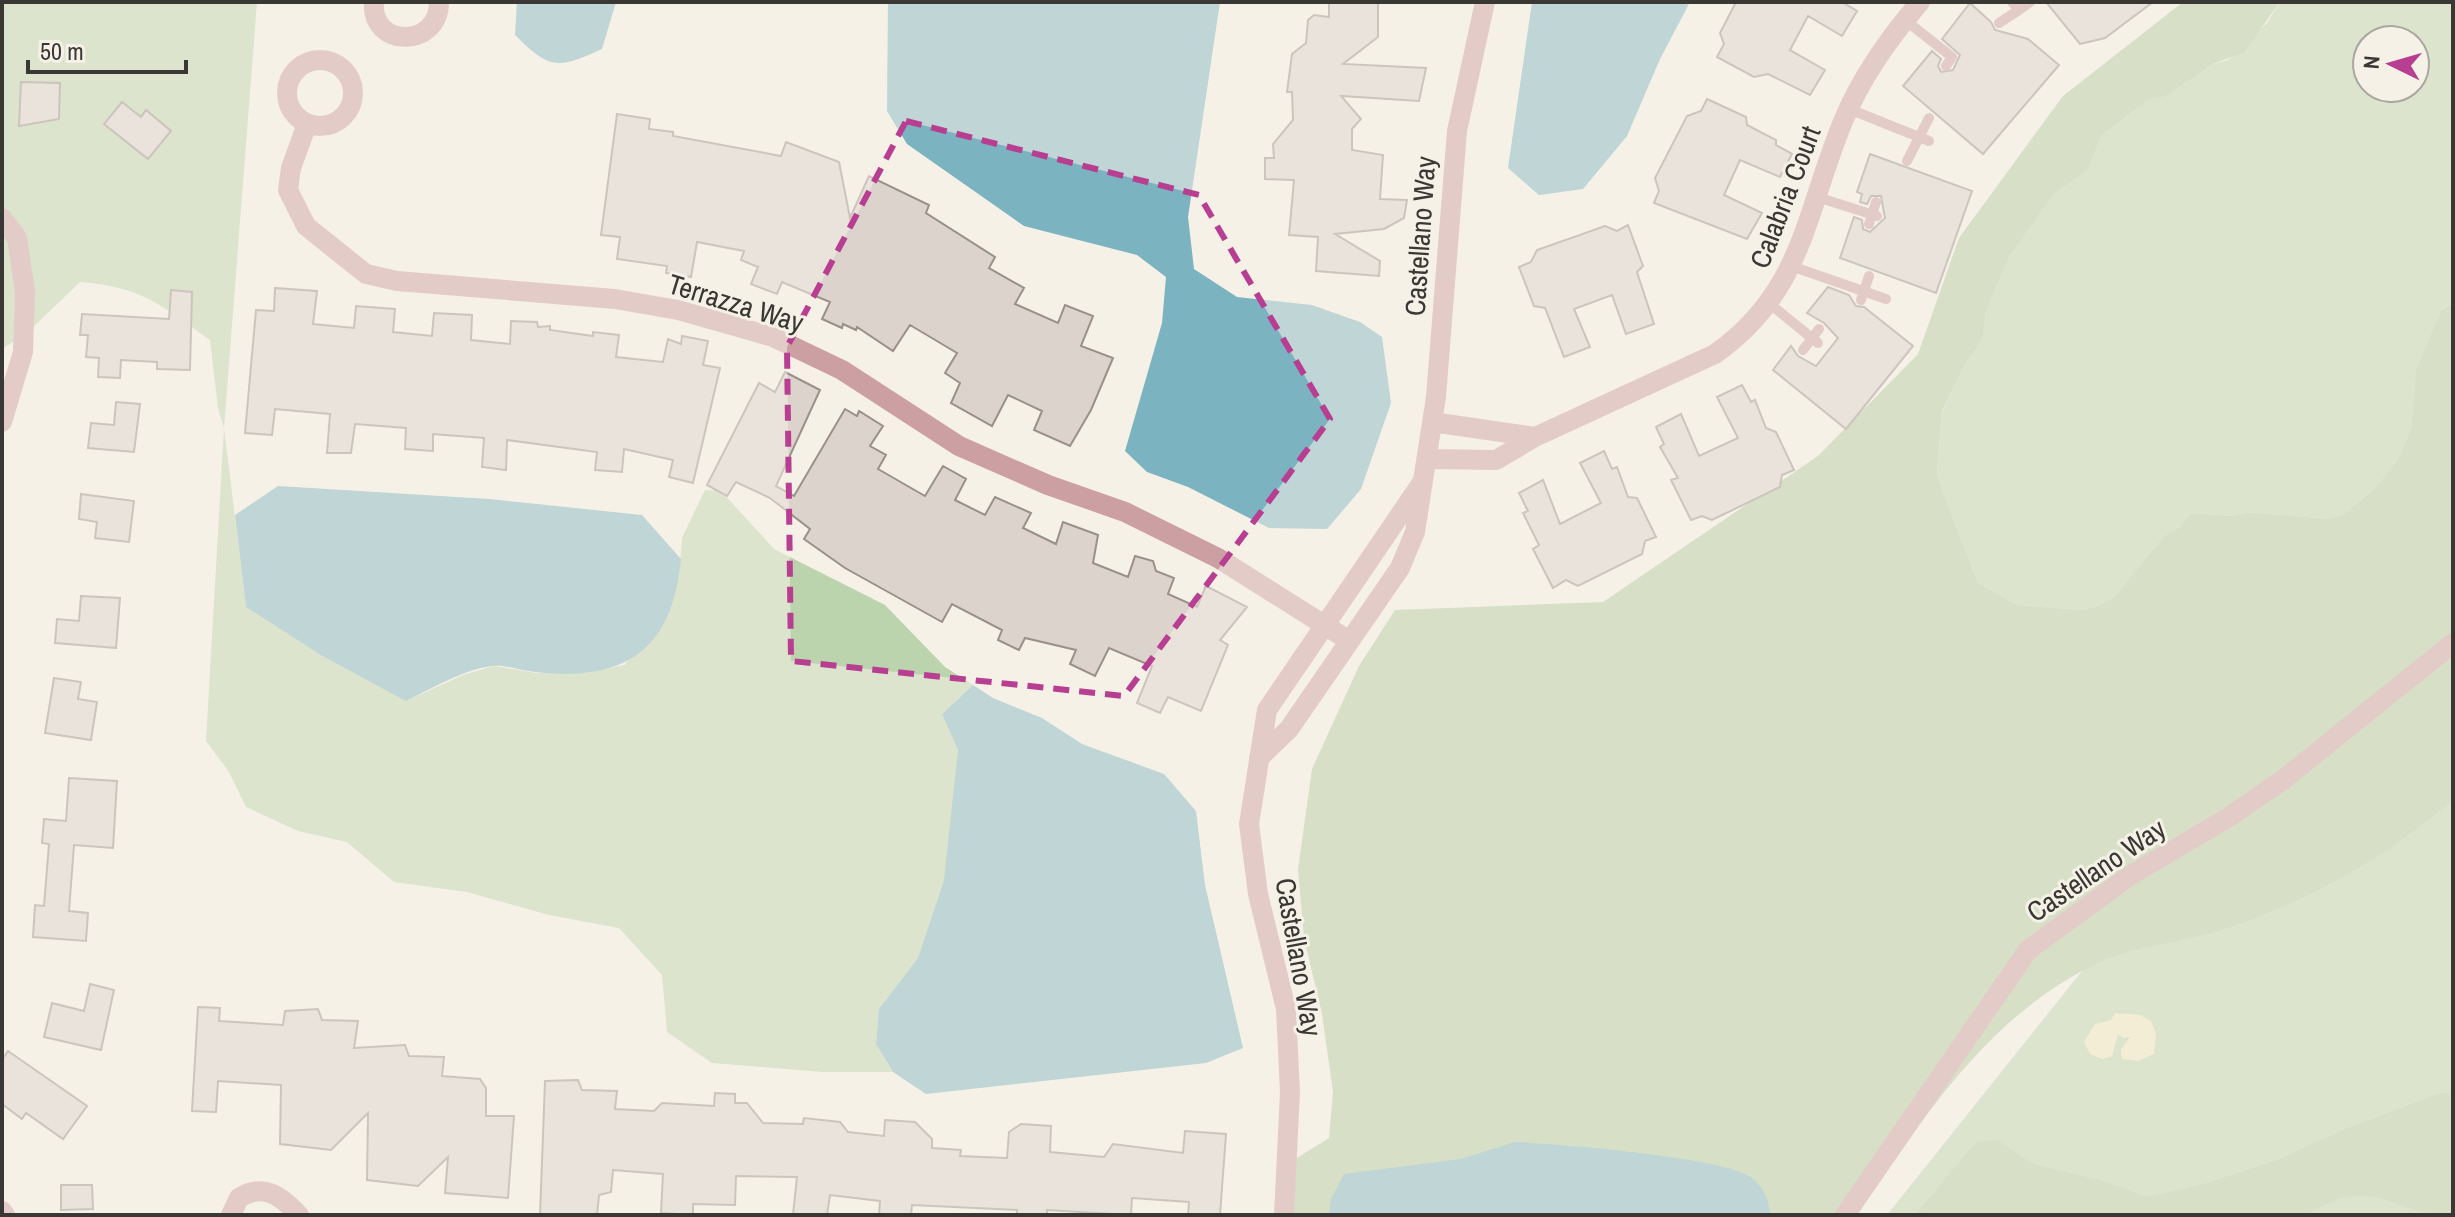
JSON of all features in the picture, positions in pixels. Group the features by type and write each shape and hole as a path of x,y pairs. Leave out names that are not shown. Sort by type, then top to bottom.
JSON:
{"street":[{"path":"374,2 381,27 389,34 410,38 429,30 436,21 439,2"},
{"name":"Castellano Way","path":"1259,758 1289,729 1400,568 1415,532 1432,422 1457,131 1485,2"},
{"name":"Calabria Court","path":"1427,468 1496,460 1535,437 1715,354 1740,336 1770,304 1791,266 1849,109 1877,58 1920,2"},
{"name":"Terrazza Way","path":"307,124 291,168 288,190 306,226 366,274 397,281 615,299 678,310 773,337 842,370 959,446 1048,485 1125,512 1218,558 1348,640"},
{"path":"2,218 17,238 25,292 23,352 2,422"},
{"path":"1432,422 1535,437"},
{"name":"Castellano Way","path":"1284,1215 1290,1092 1286,1009 1258,894 1249,824 1267,710 1427,468"},
{"name":"Castellano Way","path":"1845,1215 2028,950 2131,875 2229,817 2284,779 2453,643"},
{"path":"231,1215 239,1198 259,1191 281,1196 299,1215"}],"lane":[{"path":"1999,23 2016,6 2030,2"},
{"path":"1905,20 1952,57"},
{"path":"1849,109 1924,139"},
{"path":"1907,161 1924,139 1929,118"},
{"path":"1817,197 1873,218 1876,202"},
{"path":"1791,266 1862,296 1886,299"},
{"path":"1862,296 1869,276"},
{"path":"1770,304 1816,337 1803,350"}],"highlighted area":[{"path":"906,121 1199,195 1330,419 1124,696 791,661 787,347"}],"green space":[{"path":"2,2 257,2 224,428 218,408 210,340 164,308 135,293 80,282 28,332 2,349"},
{"path":"2183,2 2280,2 2244,52 2213,64 2165,96 2149,99 2101,136 2088,170 2055,193 2010,255 1985,314 1983,334 1977,348 1942,411 1937,472 1941,487 1978,583 2017,605 2082,610 2098,606 2114,597 2164,536 2180,527 2191,513 2232,516 2247,512 2328,519 2343,515 2376,487 2398,459 2411,429 2416,369 2441,310 2453,304 2453,799 2429,820 2374,858 2282,907 2221,930 2112,957 2058,985 1990,1040 1961,1072 1907,1142 1857,1215 1288,1215 1284,1166 1329,1138 1333,1092 1322,1014 1304,938 1298,869 1312,769 1359,666 1395,610 1603,602 1818,456 1918,354 1959,238 2063,96"},
{"path":"2280,2 2453,2 2453,304 2441,310 2416,369 2411,429 2398,459 2376,487 2343,515 2328,519 2247,512 2232,516 2191,513 2180,527 2164,536 2114,597 2098,606 2082,610 2017,605 1978,583 1937,472 1942,412 1966,363 1977,348 1985,314 2010,255 2055,193 2088,170 2101,136 2149,99 2165,95 2213,64 2228,60 2267,23"},
{"path":"224,428 246,607 406,701 463,675 494,666 536,673 586,673 625,665 679,576 682,538 705,490 721,491 774,549 885,605 945,667 973,685 942,714 958,749 944,880 918,959 879,1009 876,1044 893,1072 822,1072 712,1063 667,1032 662,975 619,928 549,915 467,892 394,882 347,842 298,831 246,807 229,772 206,741"},
{"path":"2453,754 2453,1215 1887,1215 2094,956"},
{"path":"2441,1093 2453,1093 2453,1215 2413,1209 2381,1198 2349,1196 2307,1215 1915,1215 1976,1142 1997,1140 2033,1164 2106,1182 2147,1197 2204,1184 2278,1160 2343,1130"}],"sand":[{"path":"2115,1013 2140,1015 2151,1021 2156,1034 2154,1054 2138,1061 2122,1059 2121,1049 2130,1037 2123,1038 2118,1034 2112,1056 2103,1059 2090,1054 2084,1042 2095,1024 2111,1020"}],"water":[{"path":"517,2 616,2 602,49 575,60 555,63 537,55 515,35"},
{"path":"888,2 1220,2 1188,217 1194,269 1237,297 1312,305 1360,322 1382,337 1391,403 1361,489 1327,529 1269,528 1188,487 1147,472 1125,451 1162,323 1166,277 1137,255 1024,226 907,144 887,111"},
{"path":"1532,2 1690,2 1660,59 1627,136 1583,189 1539,195 1508,168"},
{"path":"278,486 489,499 642,515 681,559 676,591 655,638 638,654 618,665 595,672 567,674 492,666 459,675 406,701 321,655 246,607 235,515"},
{"path":"973,685 993,698 1042,718 1082,744 1164,774 1196,811 1205,885 1243,1048 1206,1063 926,1094 893,1072 876,1044 879,1009 918,958 944,880 958,750 942,714"},
{"path":"1515,1142 1639,1153 1736,1171 1752,1178 1760,1186 1770,1215 1329,1215 1331,1199 1344,1174 1461,1159"}],"building":[{"path":"1329,2 1378,2 1378,37 1343,64 1426,68 1419,101 1341,96 1361,119 1352,129 1352,150 1383,155 1380,199 1407,200 1404,218 1384,229 1335,234 1380,261 1379,276 1316,271 1318,237 1289,235 1294,180 1265,179 1265,158 1274,158 1273,144 1293,120 1292,92 1287,92 1292,54 1306,43 1308,20 1314,15 1329,17"},
{"path":"1736,2 1842,2 1857,11 1842,36 1808,16 1790,50 1825,70 1810,95 1768,74 1754,77 1717,57 1724,44 1720,33"},
{"path":"2046,2 2153,2 2105,38 2080,44"},
{"path":"1970,3 1991,22 1995,30 2028,39 2059,65 1983,154 1903,86 1932,51 1941,59 1938,66 1941,72 1953,70 1960,55 1942,39"},
{"path":"21,82 60,83 59,119 19,126"},
{"path":"1707,99 1746,117 1747,125 1776,140 1776,145 1792,154 1780,177 1740,160 1724,195 1762,213 1747,239 1654,203 1659,191 1655,178 1687,116 1701,111"},
{"path":"122,102 141,117 146,110 171,131 148,159 104,124"},
{"path":"617,114 650,119 649,129 673,132 673,136 781,156 786,142 839,162 850,218 869,176 929,205 926,213 995,257 989,268 1024,288 1015,304 1058,323 1065,305 1093,316 1081,346 1113,358 1091,410 1070,446 1034,430 1042,411 1008,395 992,426 951,403 960,383 945,373 957,353 910,325 893,351 857,327 856,330 843,324 842,328 822,319 830,302 782,282 777,294 751,284 758,267 741,260 744,251 697,242 691,277 666,273 667,266 617,259 620,237 601,235"},
{"path":"1870,154 1972,191 1936,293 1840,258 1854,217 1862,220 1863,229 1870,232 1885,218 1881,196 1871,196 1867,204 1860,202 1862,194 1857,192"},
{"path":"1628,225 1643,266 1637,272 1654,324 1626,334 1612,295 1574,309 1590,347 1564,357 1545,308 1534,306 1519,267 1531,262 1537,250 1605,226 1617,231"},
{"path":"1828,287 1849,295 1856,306 1864,307 1913,346 1846,429 1773,370 1791,346 1798,356 1816,366 1838,338 1824,323 1807,313"},
{"path":"275,288 317,291 313,324 354,328 356,306 395,309 393,332 432,336 434,313 472,315 471,340 510,344 511,321 537,322 538,327 550,326 550,330 593,336 593,332 619,335 616,357 663,362 668,339 681,344 682,336 708,341 703,365 720,368 693,483 669,477 673,460 624,449 622,472 595,470 597,452 507,440 506,470 482,467 484,438 433,434 433,451 405,449 406,428 355,424 351,453 327,453 330,414 275,409 272,435 245,433 256,310 274,311"},
{"path":"171,290 192,292 190,370 157,369 157,362 121,360 120,378 98,377 99,358 86,357 88,335 80,335 82,314 169,319"},
{"path":"785,372 820,390 776,486 794,496 845,409 857,416 859,411 883,426 870,446 886,455 878,469 925,496 943,466 966,479 955,500 985,515 995,497 1031,513 1023,528 1056,544 1063,522 1098,535 1093,563 1128,577 1135,556 1153,561 1156,571 1174,578 1168,594 1197,607 1206,586 1247,607 1220,640 1228,645 1201,711 1168,697 1160,713 1137,703 1152,666 1109,648 1095,676 1070,664 1076,650 1025,638 1019,650 998,640 1002,630 952,604 942,622 845,568 804,539 810,529 770,498 736,482 727,496 707,485 759,383 775,392"},
{"path":"1742,385 1751,402 1755,400 1766,428 1776,432 1794,470 1782,475 1780,487 1712,520 1702,516 1691,520 1671,480 1678,478 1660,447 1664,444 1656,427 1681,414 1699,456 1738,438 1717,397"},
{"path":"116,402 140,404 134,452 88,448 91,423 114,425"},
{"path":"1604,451 1612,469 1617,467 1628,497 1637,498 1656,537 1645,541 1642,554 1578,586 1566,580 1553,588 1533,549 1539,545 1523,513 1528,511 1519,493 1543,480 1560,524 1601,503 1580,463"},
{"path":"81,494 134,501 129,542 95,538 97,522 79,519"},
{"path":"81,596 120,598 116,648 55,643 57,619 79,621"},
{"path":"54,678 81,682 78,699 97,702 91,740 45,733"},
{"path":"69,778 117,781 113,848 74,845 69,911 88,913 86,941 33,937 35,905 44,906 49,844 42,843 44,819 66,821"},
{"path":"90,984 114,990 101,1050 44,1037 52,1003 84,1011"},
{"path":"198,1007 220,1008 219,1021 283,1025 285,1011 318,1009 322,1020 358,1021 354,1048 405,1045 409,1056 444,1057 442,1076 480,1079 486,1088 486,1116 514,1116 508,1198 445,1193 448,1157 418,1186 367,1180 368,1113 331,1150 280,1144 281,1085 218,1081 216,1112 192,1111"},
{"path":"8,1051 87,1106 63,1139 26,1113 22,1119 2,1104 2,1060"},
{"path":"578,1080 582,1090 617,1091 615,1109 654,1111 662,1103 714,1106 715,1093 735,1094 735,1103 747,1103 763,1123 803,1124 804,1118 840,1122 848,1132 884,1136 885,1120 915,1122 932,1139 932,1148 961,1150 960,1156 1007,1158 1009,1132 1021,1124 1051,1126 1050,1152 1104,1157 1113,1144 1183,1153 1185,1131 1226,1134 1220,1215 1188,1215 1189,1202 1132,1198 1131,1215 1047,1210 1047,1215 1017,1215 1017,1210 912,1205 911,1215 879,1215 880,1201 830,1195 827,1215 793,1215 797,1177 736,1176 735,1205 693,1204 693,1215 661,1213 663,1174 613,1170 611,1192 599,1195 597,1215 540,1215 545,1081"},
{"path":"61,1185 92,1185 93,1209 61,1210"}]}
